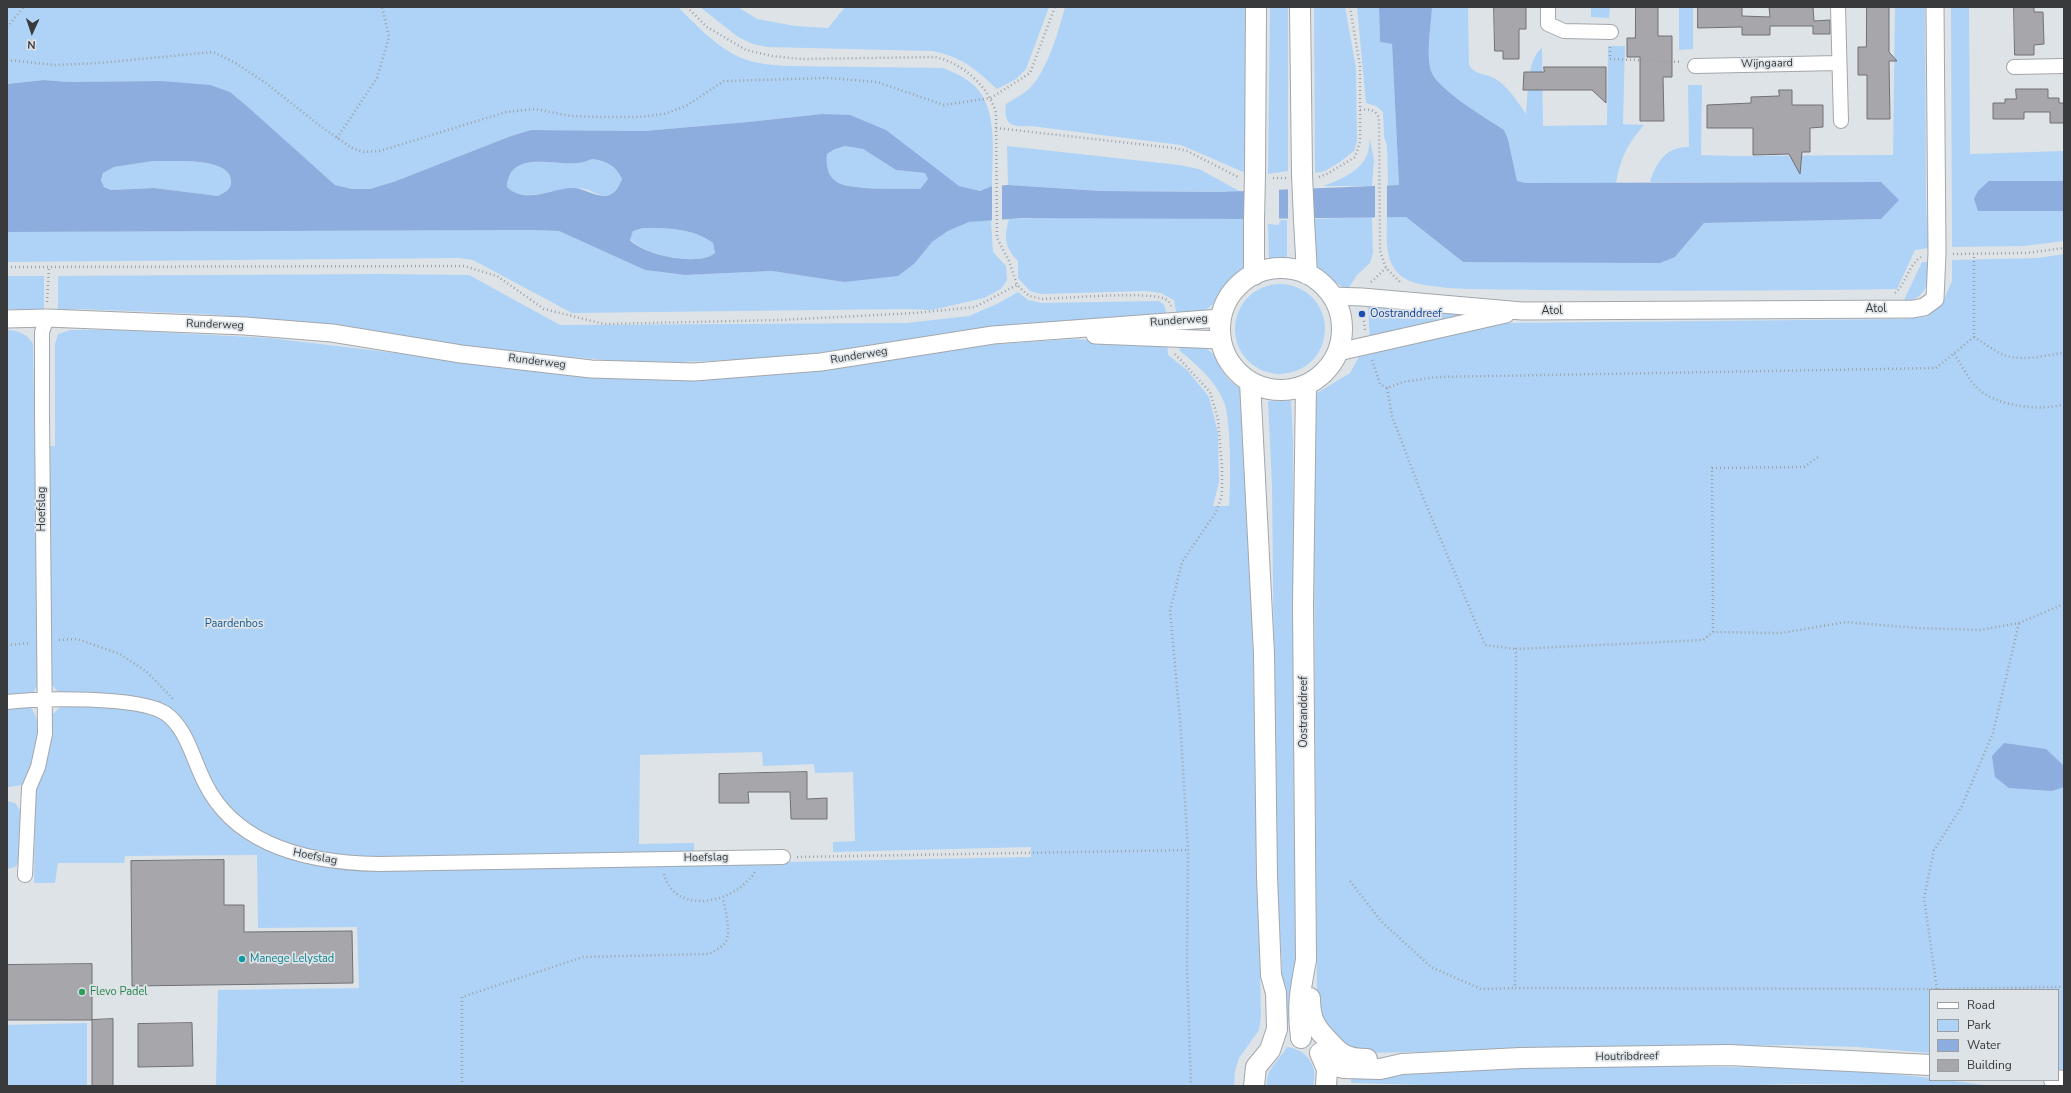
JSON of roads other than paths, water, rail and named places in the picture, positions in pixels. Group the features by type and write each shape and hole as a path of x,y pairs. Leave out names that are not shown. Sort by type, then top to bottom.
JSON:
{"main road":[{"path":"1254,275 1256,176 1256,7"},
{"path":"1300,7 1304,220 1307,274"},
{"path":"1267,270 1294,270 1307,274 1321,284 1332,296 1339,309 1342,324 1338,352 1330,366 1319,377 1306,385 1292,389 1278,390 1263,388 1250,382 1234,368 1228,360 1221,340 1221,318 1225,304 1232,292 1242,282 1267,270"},
{"path":"1250,382 1264,654 1267,877 1271,975 1266,993 1270,1050 1256,1068 1254,1086"},
{"name":"Oostranddreef","path":"1301,1038 1298,1015 1298,996 1306,960 1303,605 1306,385"},
{"path":"1306,960 1311,1018 1318,1031 1331,1045 1346,1057 1402,1064"},
{"path":"1240,1086 1243,1064 1254,1048 1270,1037 1293,1035 1315,1047 1325,1064 1327,1077 1326,1086"},
{"name":"Houtribdreef","path":"1325,1064 1358,1069 1380,1069 1402,1064 1521,1058 1729,1055 1929,1065"}],"street":[{"path":"1548,7 1548,24 1564,31 1611,32"},
{"path":"1838,7 1841,121"},
{"name":"Atol","path":"1332,296 1362,297 1522,311 1913,309 1924,307 1935,299 1937,253 1935,7"},
{"name":"Wijngaard","path":"1695,66 1839,63"},
{"path":"2014,67 2064,66"},
{"name":"Atol","path":"1338,352 1522,311"},
{"name":"Runderweg","path":"7,319 47,318 245,326 300,330 332,333 461,354 591,369 694,372 821,362 993,336 1221,318"},
{"name":"Hoefslag","path":"25,875 29,788 38,767 45,734 46,701 44,641 42,332 47,318"},
{"name":"Runderweg","path":"1066,330 1105,337 1221,340"},
{"name":"Hoefslag","path":"7,702 96,700 139,704 155,708 166,714 176,723 183,734 205,784 216,802 230,818 250,833 273,845 309,858 351,863 379,864 783,858"}],"water":[{"path":"1379,7 1432,7 1429,48 1431,71 1435,78 1452,95 1504,130 1508,139 1517,181 1526,183 1881,182 1899,200 1881,219 1704,223 1675,257 1660,263 1463,262 1406,217 1248,219 1023,218 969,222 948,231 932,242 915,263 898,276 844,282 772,271 685,275 645,270 559,231 7,232 7,84 44,80 69,82 161,81 210,85 230,92 335,185 352,189 370,189 396,181 511,136 531,130 644,131 822,114 850,115 886,130 959,186 980,191 992,186 1008,185 1101,191 1221,192 1399,185 1392,44 1380,42","holes":["845,146 863,149 896,170 925,173 928,179 920,189 864,188 844,185 837,182 828,170 827,154 835,149","593,159 607,163 614,167 622,179 614,192 609,195 601,196 573,188 539,194 522,195 507,187 510,175 516,168 524,163 582,163","153,161 199,162 221,167 228,173 231,184 223,194 218,196 154,188 111,190 104,187 101,180 103,173 114,167","643,228 652,228 680,230 697,234 713,243 715,253 707,257 697,259 685,259 658,254 647,250 630,240 633,231"]},
{"path":"1989,181 2064,181 2064,211 1978,211 1974,199 1978,191"},
{"path":"2004,743 2046,749 2064,766 2064,787 2052,791 2009,788 1995,777 1992,756"}],"place":[{"name":"Oostranddreef","path":"1362,314"},
{"name":"Manege Lelystad","path":"242,959"},
{"name":"Flevo Padel","path":"82,992"}],"park label":[{"name":"Paardenbos","path":"234,624"}]}
